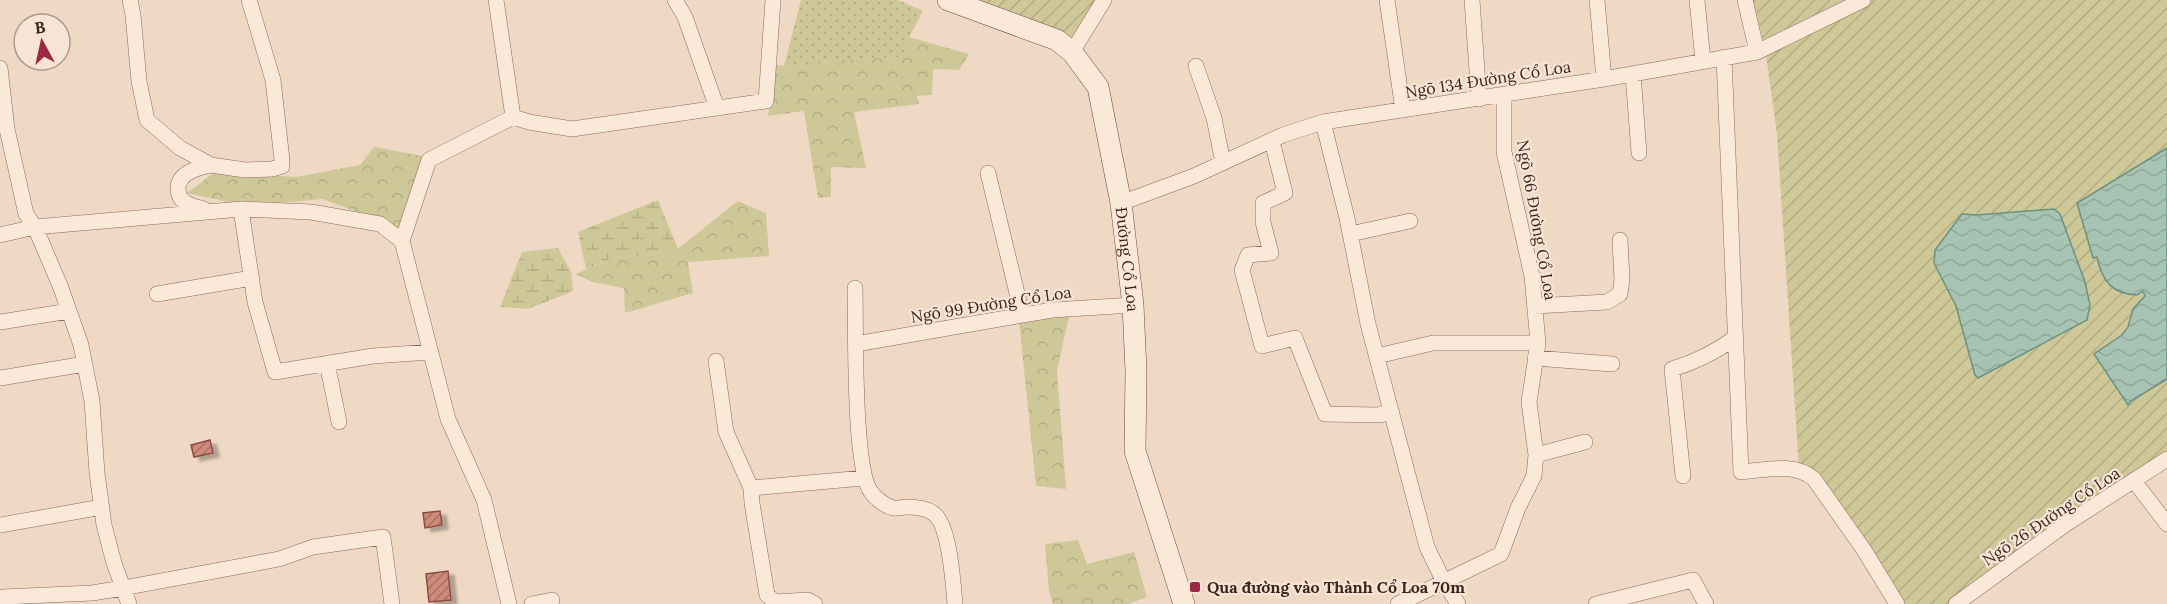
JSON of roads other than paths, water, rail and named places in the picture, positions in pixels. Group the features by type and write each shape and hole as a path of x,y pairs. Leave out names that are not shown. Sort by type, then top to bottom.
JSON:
{"street":[{"path":"130,0 139,81 147,120 180,148 210,165"},
{"path":"212,212 187,204 180,198 178,186 184,175 197,168 210,165 245,170 272,169 282,166 273,80 249,0"},
{"path":"496,0 513,117"},
{"path":"675,0 686,16 717,108"},
{"path":"509,604 484,500 448,419 402,240 429,160 513,117 572,129 766,101 773,0"},
{"name":"Đường Cổ Loa","path":"948,0 1057,40 1072,52 1098,87 1121,203 1133,305 1136,371 1135,451 1184,604"},
{"path":"1072,52 1104,0"},
{"path":"1387,0 1403,110"},
{"path":"1472,0 1479,99"},
{"path":"1597,0 1604,79"},
{"path":"1697,0 1703,61"},
{"path":"1745,0 1758,52"},
{"name":"Ngõ 134 Đường Cổ Loa","path":"1121,203 1272,141 1323,123 1604,79 1758,52 1863,0"},
{"path":"1724,57 1741,472 1792,468 1806,472 1814,478 1864,550 1897,604"},
{"path":"1197,66 1214,118 1223,163"},
{"path":"0,68 5,147 26,214 35,227 81,345 92,401 102,507 114,563 129,604"},
{"path":"1633,74 1639,153"},
{"name":"Ngõ 66 Đường Cổ Loa","path":"1398,604 1443,580 1501,554 1518,508 1532,484 1536,465 1529,402 1536,351 1533,276 1504,152 1504,94"},
{"path":"1323,123 1350,234 1368,324 1427,547 1458,604"},
{"path":"1272,141 1285,193 1263,203 1263,222 1271,252 1248,255 1242,270 1262,346 1295,338 1325,414 1392,413"},
{"path":"988,173 1022,314"},
{"path":"0,235 35,227 241,209 311,212 380,224 402,240"},
{"path":"241,209 255,303 275,372 373,356 430,352"},
{"path":"1350,234 1410,220"},
{"path":"1535,306 1607,302 1620,294 1622,280 1620,240"},
{"path":"157,294 252,278"},
{"path":"855,288 858,426 864,478 870,491 880,501 893,508 907,507 928,510 935,514 946,535 955,604"},
{"name":"Ngõ 99 Đường Cổ Loa","path":"856,344 1052,309 1133,305"},
{"path":"0,322 69,311"},
{"path":"1683,476 1672,369 1693,363 1736,337"},
{"path":"1377,356 1433,343 1536,351 1612,364"},
{"path":"716,361 726,432 751,488 760,559 768,598 775,602 808,600 815,604"},
{"path":"327,363 339,422"},
{"path":"0,378 85,364"},
{"path":"1536,455 1585,442"},
{"name":"Ngõ 26 Đường Cổ Loa","path":"1956,604 2066,524 2167,459"},
{"path":"751,488 864,478"},
{"path":"2134,481 2167,524"},
{"path":"0,525 102,507"},
{"path":"4,604 3,597 92,593 268,562 313,547 383,537 392,604"},
{"path":"1596,604 1693,580 1706,604"},
{"path":"532,604 552,600"}],"water":[{"path":"2167,148 2167,379 2128,405 2094,354 2122,335 2128,327 2133,309 2145,296 2143,291 2137,295 2121,292 2105,279 2097,257 2093,258 2077,203"},
{"path":"2054,209 2060,214 2085,282 2090,305 2087,320 1978,378 1975,375 1956,306 1934,263 1935,250 1962,214 1977,215"}],"place":[{"name":"Qua đường vào Thành Cổ Loa 70m","path":"1195,587"}]}
